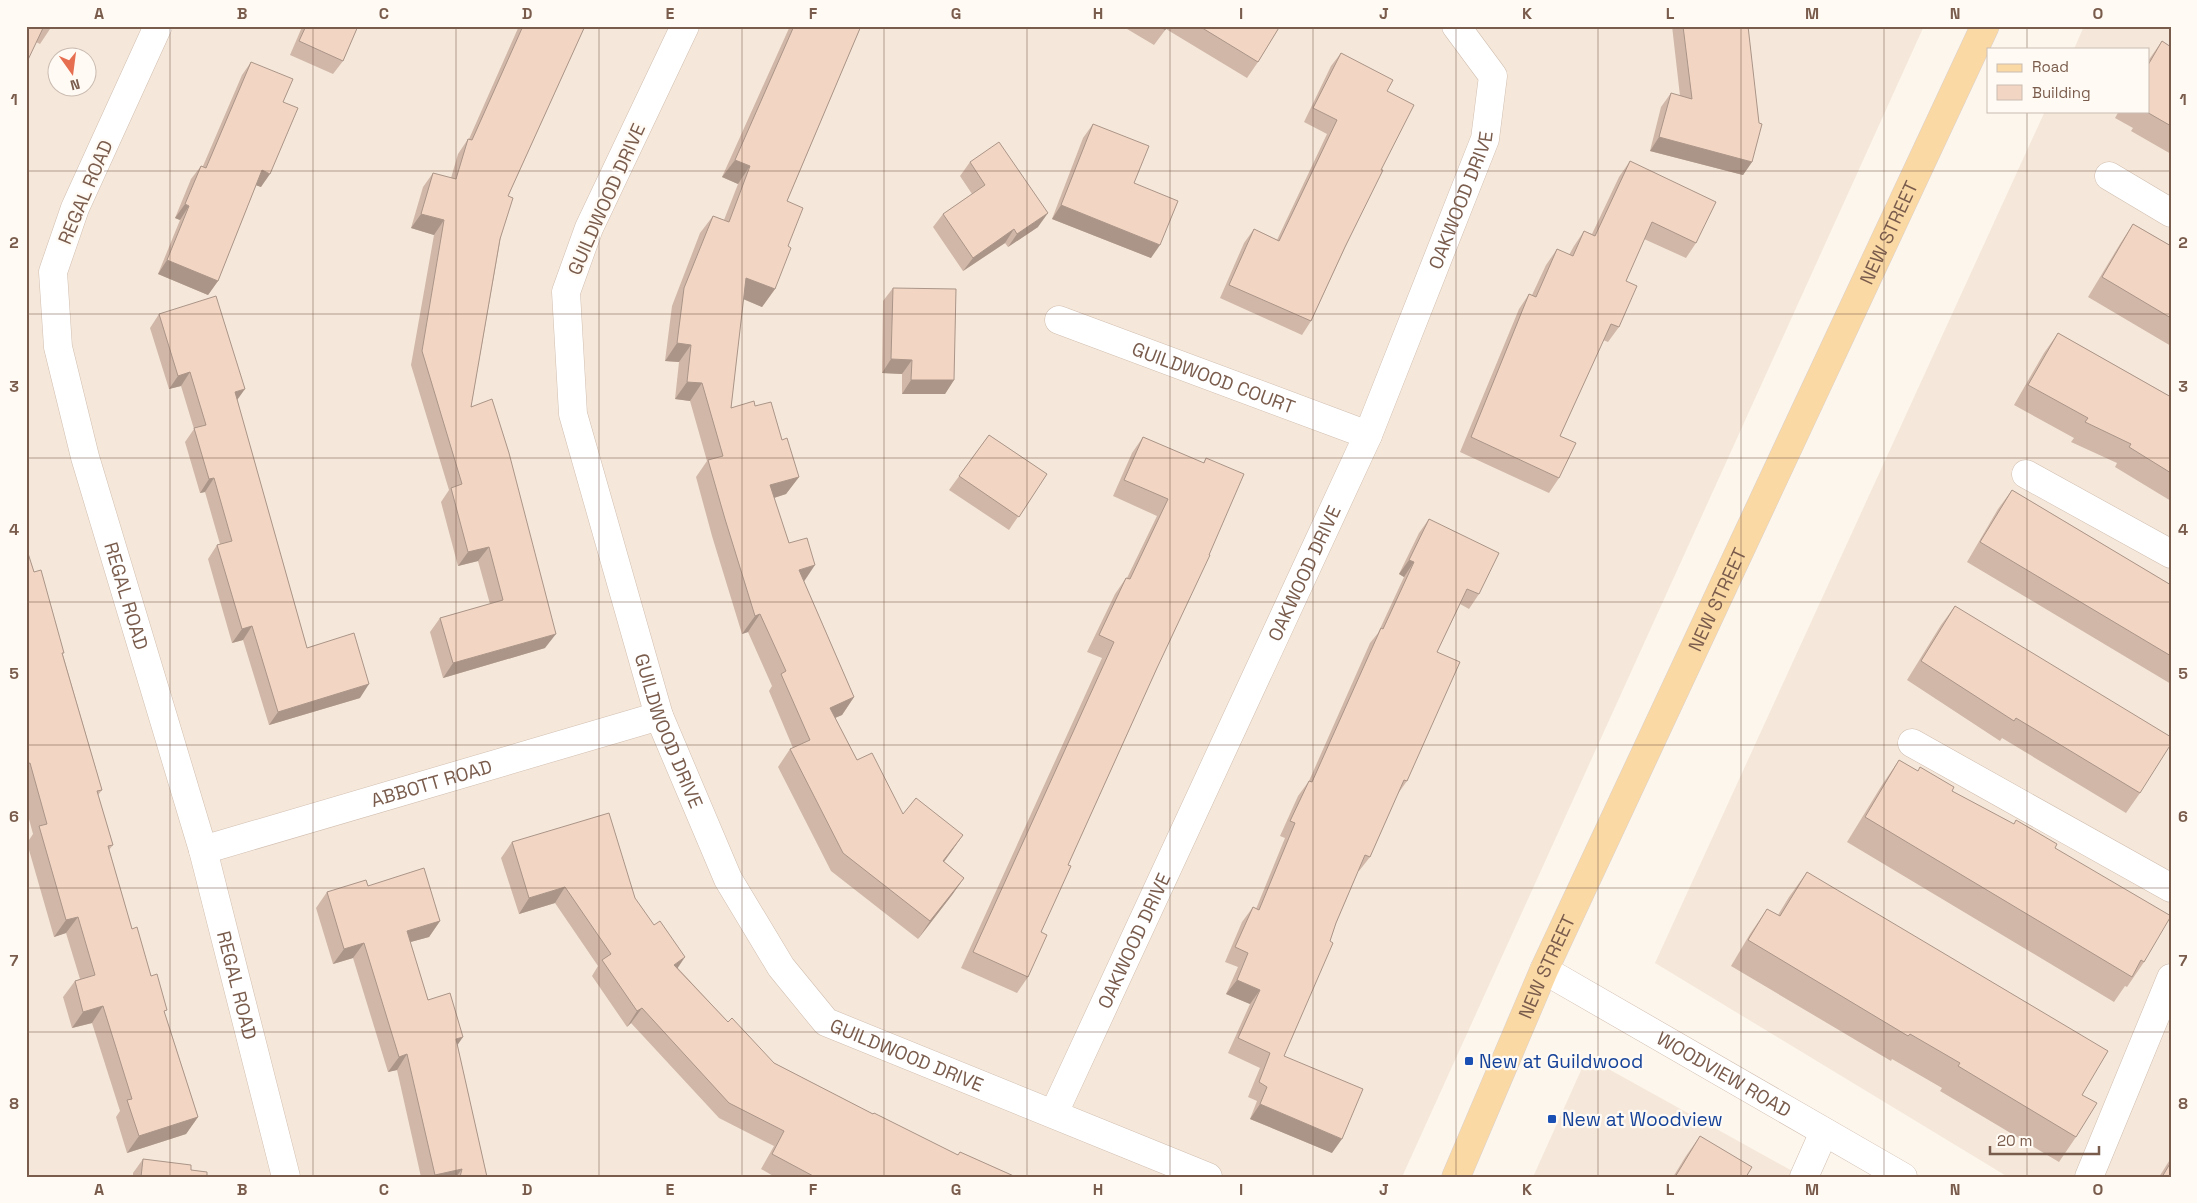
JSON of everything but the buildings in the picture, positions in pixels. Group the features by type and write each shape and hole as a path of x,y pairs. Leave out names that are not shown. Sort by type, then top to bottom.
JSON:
{"main road":[{"name":"NEW STREET","path":"1456,1177 1544,970 1985,26"}],"street":[{"name":"REGAL ROAD","path":"158,26 75,208 53,272 58,347 85,458 203,850 286,1177"},
{"name":"GUILDWOOD DRIVE","path":"685,26 589,228 566,292 573,414 660,716 728,879 781,967 826,1022 1208,1177"},
{"name":"OAKWOOD DRIVE","path":"1054,1113 1368,435 1485,139 1493,76 1456,26"},
{"path":"2109,176 2171,213"},
{"name":"GUILDWOOD COURT","path":"1059,320 1368,435"},
{"path":"2026,474 2171,554"},
{"name":"ABBOTT ROAD","path":"203,850 660,716"},
{"path":"1912,743 2171,888"},
{"name":"WOODVIEW ROAD","path":"1544,970 1903,1177"},
{"path":"2089,1177 2171,978"},
{"path":"1804,1177 1824,1132"}],"shaded area":[{"path":"26,26 1924,26 1402,1177 26,1177"},
{"path":"2084,26 2171,26 2171,1177 2008,1177 1655,963 2045,112 2150,112 2150,48 2074,48"},
{"path":"1587,1057 1803,1177 1533,1177"}],"place":[{"name":"New at Guildwood","path":"1469,1061"},
{"name":"New at Woodview","path":"1552,1119"}]}
